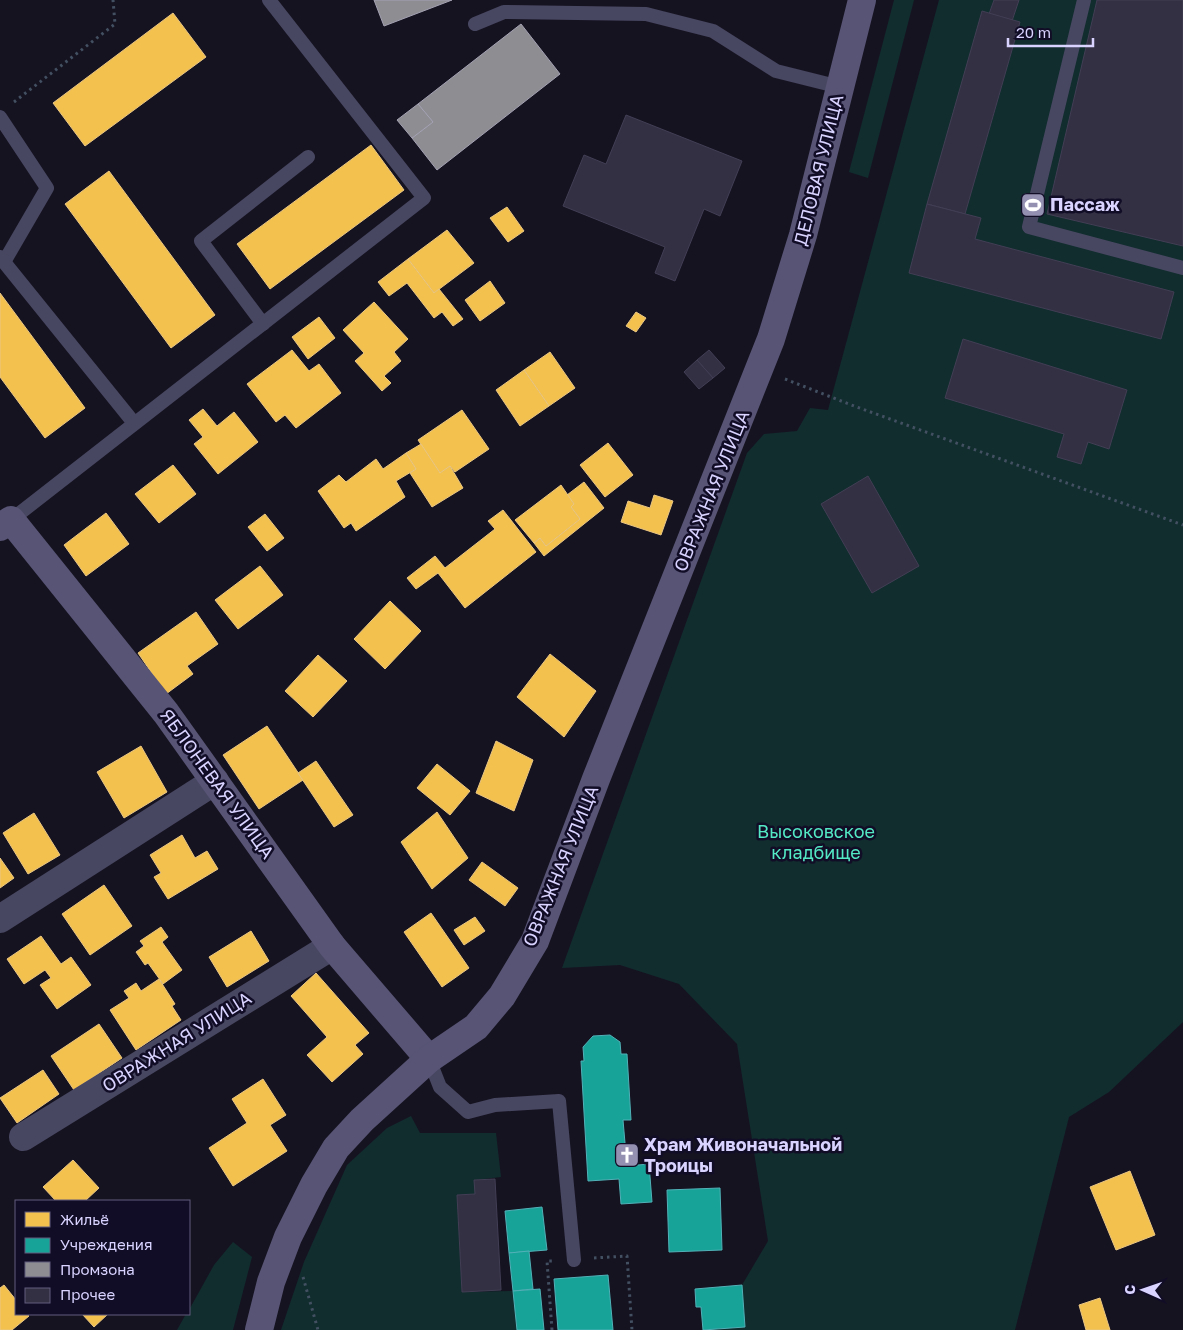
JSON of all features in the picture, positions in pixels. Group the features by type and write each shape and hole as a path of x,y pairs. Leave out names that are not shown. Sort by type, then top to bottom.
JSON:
{"street":[{"name":"ДЕЛОВАЯ УЛИЦА","path":"771,339 802,235 862,0"},
{"name":"ОВРАЖНАЯ УЛИЦА","path":"259,1330 271,1282 288,1237 336,1148 362,1120 429,1059 476,1027 502,996 535,941 596,778 771,339"},
{"name":"ЯБЛОНЕВАЯ УЛИЦА","path":"4,521 166,713 332,946 429,1059"},
{"path":"0,919 215,781"},
{"name":"ОВРАЖНАЯ УЛИЦА","path":"23,1137 332,946"}],"lane":[{"path":"4,521 134,423 424,198 269,0"},
{"path":"1084,0 1029,227 1183,268"},
{"path":"475,24 504,12 646,14 713,31 776,71 840,87"},
{"path":"4,112 47,188 2,259 134,423"},
{"path":"262,324 201,241 308,157"},
{"path":"429,1059 440,1087 468,1112 495,1105 559,1101 574,1260"}],"path":[{"path":"4,112 115,24 114,0"},
{"path":"776,375 854,406 1183,525"},
{"path":"552,1330 547,1262 627,1256 632,1330"},
{"path":"303,1275 318,1330"}],"green space":[{"path":"894,0 914,0 868,178 849,172"},
{"name":"Высоковское кладбище","path":"939,0 1183,0 1183,1022 1109,1092 1069,1117 1015,1330 710,1330 745,1327 742,1285 768,1241 737,1044 679,984 620,965 562,968 747,453 764,434 797,431 810,408 828,410"},
{"path":"411,1116 420,1133 496,1133 501,1177 475,1180 475,1194 457,1195 462,1292 513,1291 517,1330 281,1330 304,1262 347,1165 387,1128"},
{"path":"233,1242 252,1257 233,1330 177,1330 185,1315 190,1315 190,1308 214,1265"}],"building: Жильё":[{"path":"173,13 206,57 85,146 53,103"},
{"path":"371,145 404,190 270,289 237,244"},
{"path":"109,171 215,315 171,348 65,204"},
{"path":"507,207 524,231 508,242 490,218"},
{"path":"447,230 474,263 434,293 408,259"},
{"path":"408,259 434,293 439,289 463,319 453,326 442,312 434,318 407,283 389,296 378,282"},
{"path":"490,281 505,303 480,321 465,300"},
{"path":"0,293 85,408 45,438 0,377"},
{"path":"374,302 408,339 394,352 401,361 384,376 391,383 382,391 355,361 364,353 343,330"},
{"path":"636,312 646,318 636,332 626,326"},
{"path":"319,317 335,338 308,359 292,337"},
{"path":"292,350 309,371 319,364 341,393 296,428 285,415 276,422 247,384"},
{"path":"550,352 575,388 549,406 524,370"},
{"path":"524,370 549,406 520,426 496,390"},
{"path":"203,409 217,426 234,412 258,442 218,474 194,444 203,437 189,420"},
{"path":"462,410 489,449 455,472 450,466 440,473 418,440"},
{"path":"608,443 633,475 605,497 580,465"},
{"path":"421,444 440,473 450,466 463,488 432,507 410,473 416,469 406,453"},
{"path":"406,453 416,469 396,481 405,497 356,531 351,523 344,528 318,491 339,475 346,482 376,459 383,469"},
{"path":"173,465 196,494 159,523 135,494"},
{"path":"584,482 604,508 544,556 534,543 540,538 546,546 580,519 571,507 574,504 567,495"},
{"path":"561,485 574,504 571,507 580,519 546,546 540,538 534,543 515,520"},
{"path":"654,495 673,501 661,535 621,522 628,501 650,508"},
{"path":"503,510 536,552 465,608 438,573 416,589 407,578 435,556 445,568 495,529 488,521"},
{"path":"106,513 129,544 86,576 64,545"},
{"path":"265,514 284,538 267,551 248,527"},
{"path":"260,566 283,595 238,629 215,600"},
{"path":"390,601 421,631 385,669 354,639"},
{"path":"196,612 218,644 187,666 193,674 166,694 138,653"},
{"path":"550,654 596,691 564,737 517,697"},
{"path":"318,655 347,681 313,717 285,691"},
{"path":"267,726 303,780 259,809 223,755"},
{"path":"496,741 533,760 514,811 476,793"},
{"path":"141,746 167,792 124,818 97,772"},
{"path":"316,761 353,815 334,827 298,773"},
{"path":"437,764 470,791 450,815 417,788"},
{"path":"437,812 468,858 432,889 401,842"},
{"path":"34,813 60,855 28,874 3,833"},
{"path":"182,835 195,858 207,851 218,869 168,899 154,877 161,873 150,855"},
{"path":"0,858 14,878 0,888"},
{"path":"482,862 518,888 505,906 469,880"},
{"path":"104,885 132,926 90,955 62,914"},
{"path":"431,913 469,968 442,987 404,932"},
{"path":"475,917 485,931 464,945 454,930"},
{"path":"161,927 168,937 162,942 182,970 163,984 148,963 145,965 136,952 144,946 140,941"},
{"path":"251,931 269,961 227,987 209,957"},
{"path":"41,936 61,964 71,957 91,985 57,1009 40,985 51,978 45,970 24,984 7,959"},
{"path":"316,973 369,1033 355,1045 363,1054 332,1082 307,1055 327,1037 291,996"},
{"path":"159,979 175,1004 172,1006 181,1020 136,1050 110,1010 129,998 124,991 136,983 141,991"},
{"path":"99,1024 122,1058 74,1090 51,1056"},
{"path":"43,1070 59,1094 17,1123 0,1098"},
{"path":"263,1079 286,1115 270,1125 287,1151 233,1186 209,1148 247,1123 232,1099"},
{"path":"73,1160 99,1188 86,1200 55,1200 43,1187"},
{"path":"1130,1171 1155,1235 1116,1250 1090,1187"},
{"path":"4,1285 15,1299 15,1315 29,1316 12,1330 0,1330 0,1288"},
{"path":"1100,1298 1110,1330 1086,1330 1079,1305"},
{"path":"83,1315 107,1315 94,1327"}],"building: Учреждения":[{"path":"610,1035 620,1042 621,1054 627,1054 631,1120 623,1120 627,1166 649,1164 652,1202 621,1204 619,1179 588,1181 581,1061 584,1061 583,1047 593,1036"},
{"path":"720,1188 722,1250 669,1252 667,1190"},
{"path":"542,1207 547,1250 509,1253 505,1211"},
{"path":"529,1251 533,1289 513,1291 509,1253"},
{"path":"608,1275 613,1330 558,1330 554,1279"},
{"path":"742,1285 745,1327 703,1330 701,1307 696,1307 695,1289"},
{"path":"540,1289 544,1330 517,1330 513,1291"}],"building: Промзона":[{"path":"374,0 452,0 384,26"},
{"path":"521,24 560,74 437,170 412,138 433,122 418,104"},
{"path":"418,104 433,122 412,138 397,120"}],"building: Прочее":[{"path":"994,0 1019,0 1012,21 989,14"},
{"path":"1097,0 1183,0 1183,246 1047,214"},
{"path":"982,11 1020,22 965,214 927,204"},
{"path":"626,115 742,161 720,216 704,209 675,281 655,273 665,247 563,206 584,155 606,164"},
{"path":"927,204 981,218 975,239 1174,292 1161,339 909,273"},
{"path":"963,339 1127,390 1109,449 1088,442 1081,464 1057,457 1064,434 945,398"},
{"path":"709,350 725,368 713,378 697,360"},
{"path":"697,360 713,378 699,389 684,372"},
{"path":"868,476 919,566 872,593 821,504"},
{"path":"495,1179 501,1290 462,1292 457,1195 475,1194 474,1180"}],"place":[{"name":"Пассаж","path":"1033,205"},
{"name":"Храм Живоначальной Троицы","path":"627,1155"}]}
